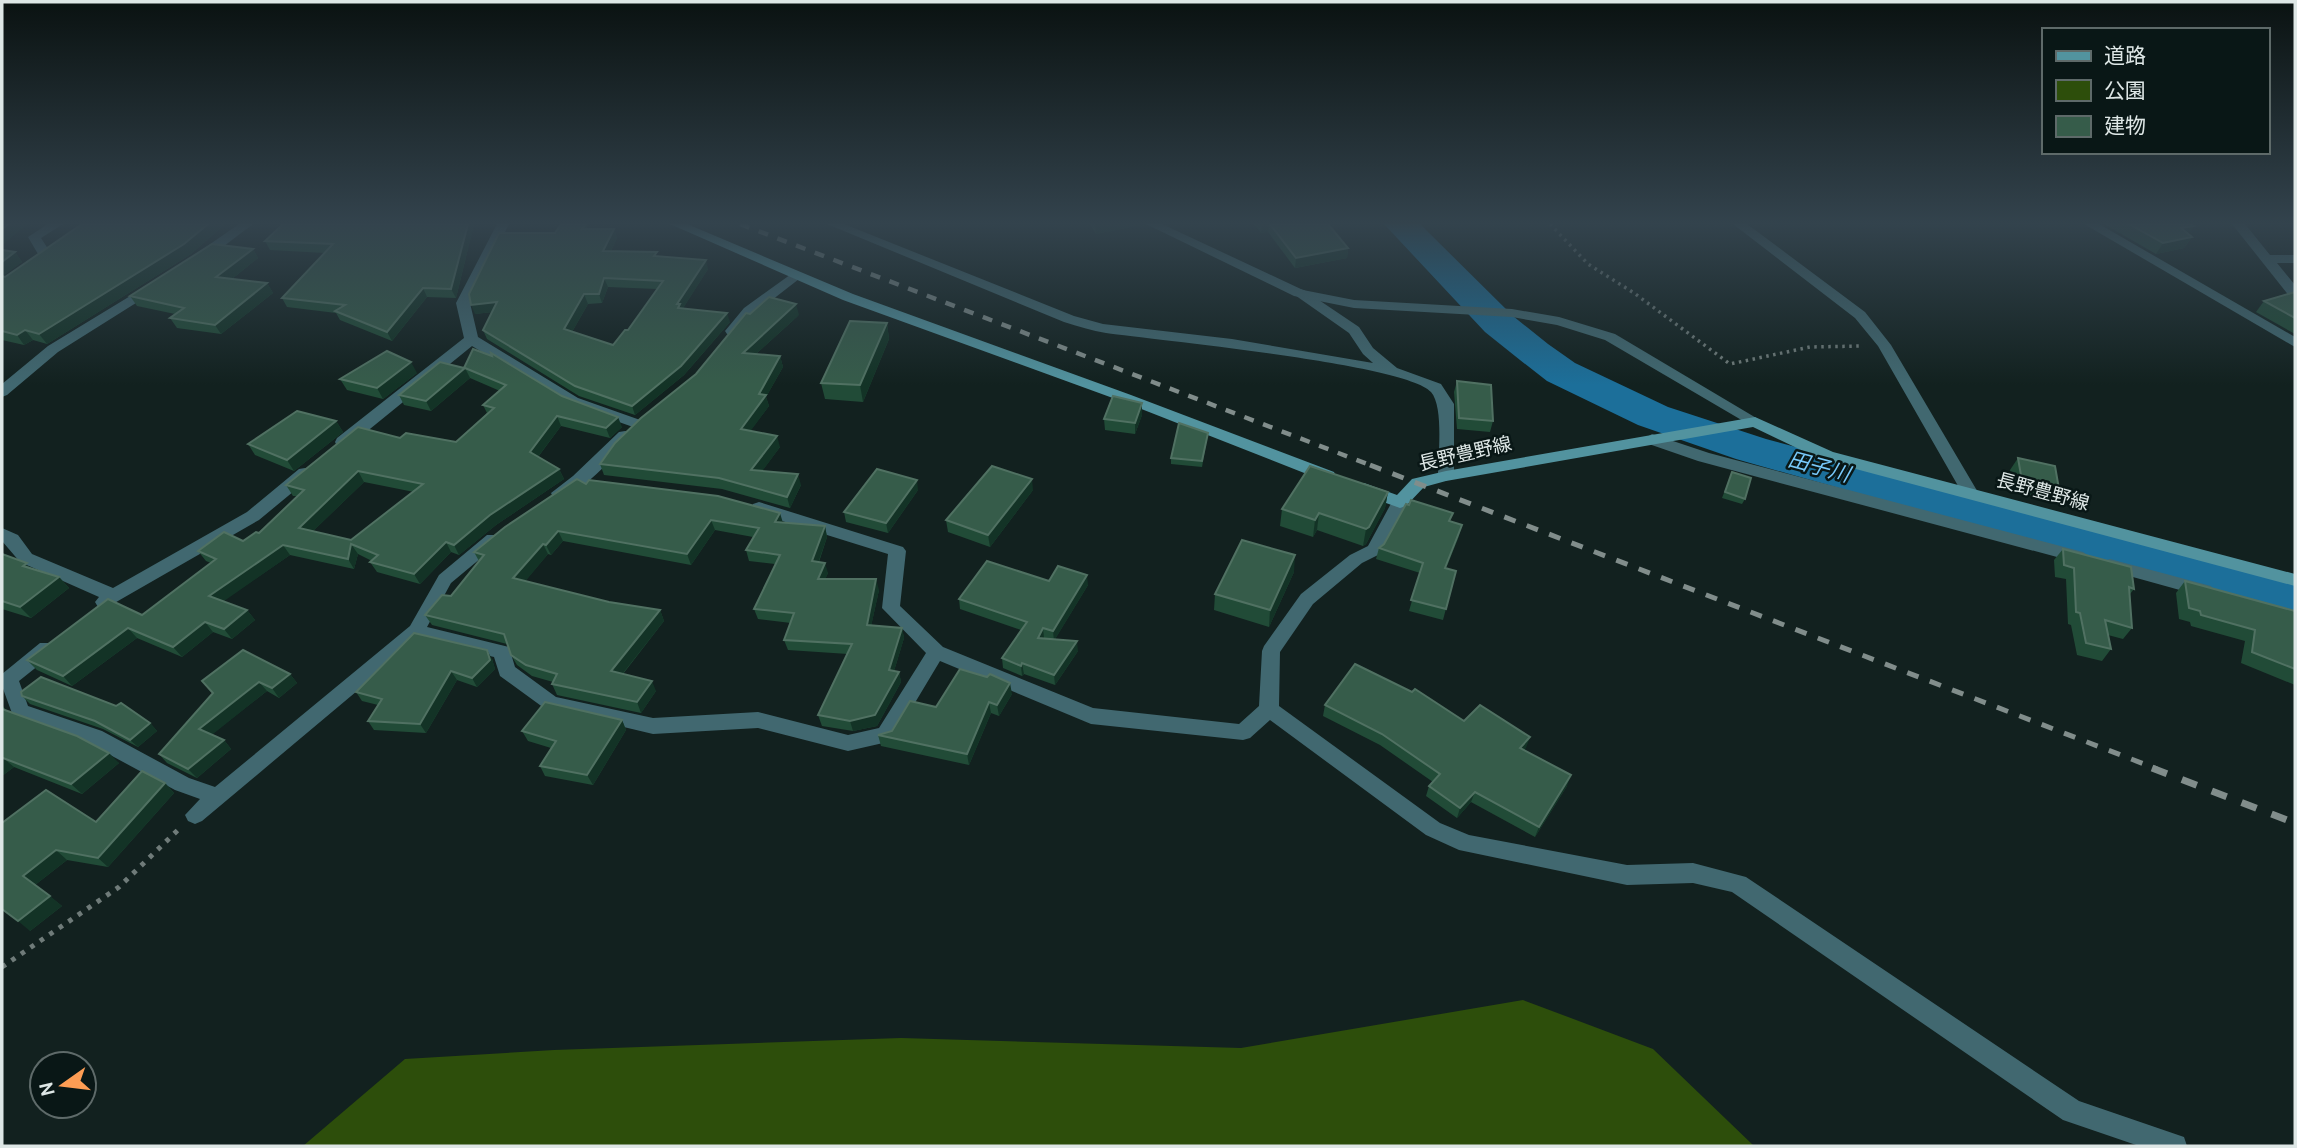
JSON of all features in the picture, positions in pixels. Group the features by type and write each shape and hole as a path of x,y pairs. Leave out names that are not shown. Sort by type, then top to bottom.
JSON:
{"main road":[{"path":"798,278 1400,502"},
{"name":"長野豊野線","path":"1400,502 1418,483 1446,476 1755,422 1828,456 2295,580"}],"street":[{"path":"476,278 463,303 471,339 573,401 643,420 579,480 546,502"},
{"path":"724,341 749,311 792,278"},
{"path":"966,278 1069,319 1102,328 1232,343 1394,372 1436,387 1446,404 1446,476"},
{"path":"1268,278 1299,292 1354,330 1368,351 1394,372"},
{"path":"1810,278 1860,315 1884,345 1971,494"},
{"path":"2182,278 2295,343"},
{"path":"2281,278 2295,294"},
{"path":"2,392 53,349 164,280"},
{"path":"1299,292 1354,304 1512,313 1559,321 1610,337 1755,422"},
{"path":"94,610 253,516 471,339"},
{"path":"1659,438 1717,460 2221,595"},
{"path":"579,480 605,483"},
{"path":"735,502 811,522 897,551 891,608 936,652 1091,716 1243,732 1269,709 1271,651 1307,599 1356,559 1374,550 1400,502"},
{"path":"195,815 415,631 445,579 503,531"},
{"path":"2,534 12,539 26,558 114,596"},
{"path":"415,631 502,652 507,671 551,703 653,726 758,720 848,743 886,735 936,652"},
{"path":"62,636 9,679 20,711 95,737 181,783 217,796"},
{"path":"1269,709 1433,829 1466,844 1627,875 1693,873 1738,884 2072,1111 2175,1146"}],"path":[{"path":"1610,278 1730,364 1810,347 1884,345"},
{"path":"2,967 119,887 195,815"}],"green space":[{"path":"1523,1000 1653,1049 1754,1146 303,1146 405,1059 554,1050 901,1038 1241,1048"}],"building":[{"path":"2,278 130,278 39,334 25,330 17,335 2,331"},
{"path":"159,278 221,278 267,283 215,325 170,318 184,308 130,296"},
{"path":"301,278 454,278 451,289 423,288 387,332 335,311 345,305 282,298"},
{"path":"477,278 694,278 677,304 680,304 678,308 727,313 681,366 632,406 575,386 483,330 497,302 471,305 469,294","holes":["604,278 663,281 628,330 625,330 613,345 564,329 584,294 599,294"]},
{"path":"2295,292 2295,318 2264,301"},
{"path":"769,297 796,304 743,353 780,356 759,394 766,395 741,429 777,436 751,470 798,474 787,497 719,478 600,464 615,443 641,418 696,374 746,313 750,314"},
{"path":"850,321 887,323 860,385 821,383"},
{"path":"473,349 492,356 491,353 562,396 618,417 606,428 557,416 530,452 559,469 490,515 454,545 446,542 414,574 370,562 378,555 351,544 348,559 283,545 209,596 247,610 224,629 205,622 173,647 128,628 63,676 27,660 108,599 142,615 216,559 198,551 224,532 243,541 256,532 259,533 304,490 286,485 358,427 400,438 406,433 456,442 494,408 483,405 506,385 465,368 426,401 399,395 440,362 464,368","holes":["358,471 423,484 351,540 299,528"]},
{"path":"387,351 411,362 377,388 340,379"},
{"path":"1457,381 1491,385 1493,421 1459,418"},
{"path":"1113,396 1142,403 1135,423 1104,419"},
{"path":"297,411 336,421 287,460 248,444"},
{"path":"1179,423 1208,433 1202,461 1171,458"},
{"path":"2018,458 2055,466 2059,489 2022,481"},
{"path":"992,466 1032,479 988,535 946,520"},
{"path":"1310,466 1388,492 1369,527 1366,529 1319,513 1315,520 1282,509"},
{"path":"877,469 917,480 886,523 844,512"},
{"path":"1732,472 1751,478 1745,499 1725,492"},
{"path":"577,479 586,484 589,480 718,496 780,513 775,522 825,526 812,561 825,563 818,579 876,579 867,625 902,628 889,670 899,672 875,715 850,721 818,715 852,644 784,640 794,613 754,609 780,555 746,550 759,528 711,520 687,554 558,531 513,578 609,602 660,610 611,671 652,681 637,702 552,684 557,674 526,665 511,655 504,634 425,615 442,595 451,596 484,555 474,552 505,527"},
{"path":"1411,500 1453,513 1449,521 1462,525 1445,568 1456,571 1446,609 1411,600 1423,563 1379,548"},
{"path":"1242,540 1295,555 1270,610 1215,594"},
{"path":"2063,549 2131,567 2134,589 2129,587 2132,628 2105,620 2111,649 2086,643 2080,613 2076,612 2074,568 2064,565"},
{"path":"2,554 27,563 23,566 59,577 20,607 2,601"},
{"path":"987,561 1049,581 1058,566 1087,575 1053,631 1043,628 1038,638 1077,641 1054,675 1002,658 1027,622 959,599"},
{"path":"2185,581 2295,611 2295,669 2252,652 2255,630 2201,615 2200,611 2189,608"},
{"path":"414,633 487,650 490,660 472,678 451,671 420,724 368,721 382,699 356,692"},
{"path":"243,650 290,674 272,688 259,682 199,729 224,740 188,769 159,754 213,693 202,681"},
{"path":"1355,664 1412,692 1415,689 1464,721 1480,705 1530,737 1520,748 1571,775 1539,827 1475,792 1460,808 1429,786 1440,774 1382,734 1325,705"},
{"path":"960,669 987,677 990,674 1010,683 997,705 989,702 967,754 878,735 892,731 910,701 936,707"},
{"path":"41,677 116,706 121,703 150,723 130,740 95,721 22,696 21,692"},
{"path":"545,702 622,720 587,775 540,766 556,741 522,731"},
{"path":"2,709 77,736 109,753 71,784 2,759"},
{"path":"142,771 165,783 98,858 56,850 23,876 50,896 18,921 2,909 2,823 46,790 96,822"}],"waterway":[{"name":"田子川","path":"1454,278 1499,324 1561,372 1653,416 1751,449 2295,599"}],"railway":[{"path":"880,278 1375,467"},
{"path":"1370,465 2157,769"},
{"path":"2152,768 2295,823"}]}
